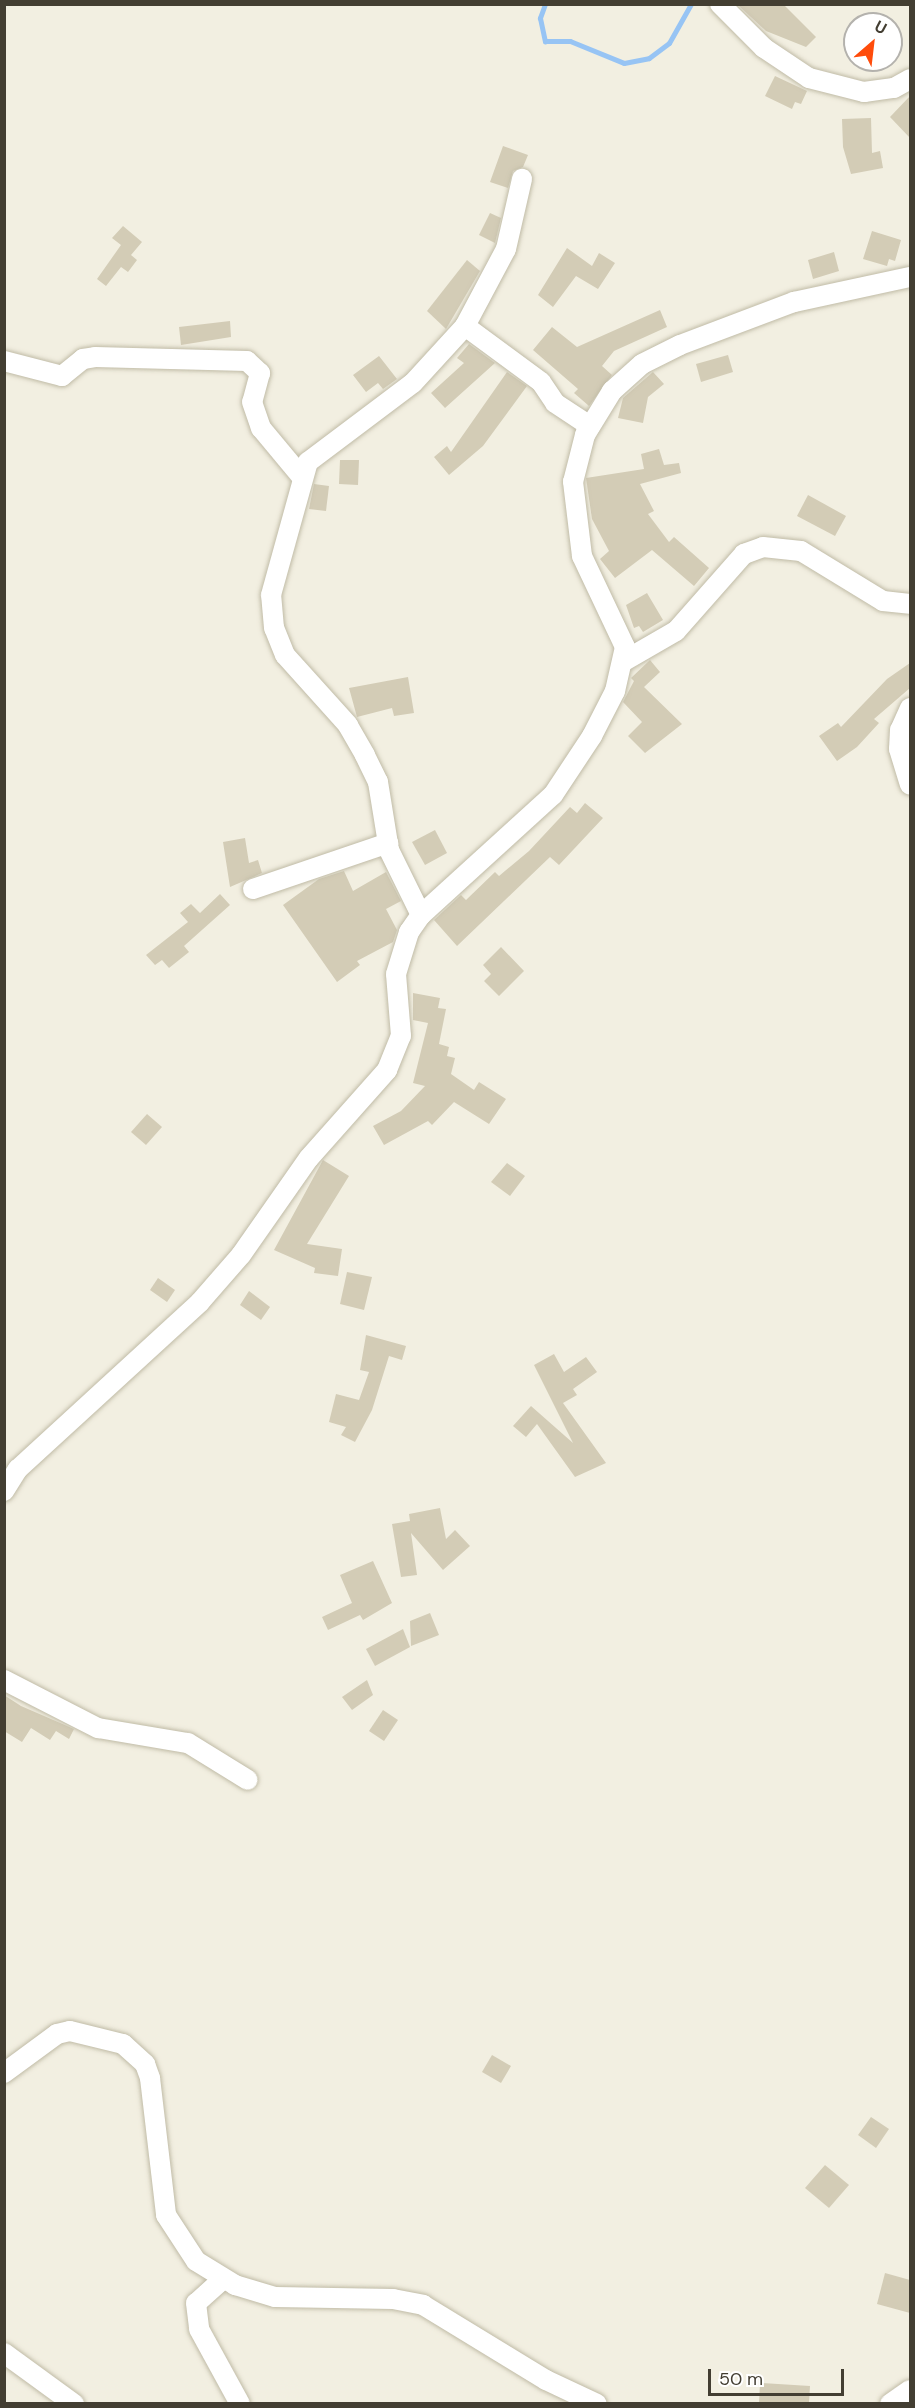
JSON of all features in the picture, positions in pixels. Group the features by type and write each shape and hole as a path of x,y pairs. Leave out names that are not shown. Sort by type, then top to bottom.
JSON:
{"street":[{"path":"720,4 764,48 808,78 864,92 894,88 910,79"},
{"path":"421,915 388,843 378,782 348,725 285,656 274,628 271,595 275,567 301,476 320,448 363,423 413,383 465,326 506,249 522,179"},
{"path":"4,1491 18,1469 200,1302 241,1255 309,1158 387,1070 401,1036 396,974 403,946 421,915 554,795 615,691 624,661 618,629 582,556 575,518 573,482 590,426 627,375 680,345 794,302 910,277"},
{"path":"465,326 541,382 555,403 590,426"},
{"path":"4,361 62,376 83,359 102,356 247,361 260,373 252,402 261,428 301,476"},
{"path":"624,661 676,631 744,554 763,547 801,551 883,601 910,604"},
{"path":"910,708 900,730 899,749 910,784"},
{"path":"253,889 388,843"},
{"path":"4,1680 98,1728 188,1743 248,1780"},
{"path":"4,2073 57,2034 70,2031 133,2050 146,2064 156,2097 157,2163 166,2215 196,2261 223,2279 255,2293 291,2299 393,2299 423,2305 546,2380 597,2403"},
{"path":"223,2279 196,2303 199,2329 240,2403"},
{"path":"4,2353 74,2403"},
{"path":"890,2403 910,2390"}],"building":[{"path":"737,4 783,4 816,37 806,47 766,31"},
{"path":"775,76 807,91 801,104 795,102 792,109 765,96"},
{"path":"910,96 910,138 890,117"},
{"path":"871,118 872,153 880,151 883,168 851,174 843,147 842,119"},
{"path":"503,146 528,155 523,167 513,171 508,188 490,182"},
{"path":"490,213 501,218 495,243 479,235"},
{"path":"123,226 142,242 131,255 137,260 128,272 121,267 106,286 97,279 121,245 112,238"},
{"path":"872,231 901,240 895,261 889,259 887,266 863,259"},
{"path":"567,248 592,266 599,253 615,263 598,289 576,276 553,307 538,295"},
{"path":"834,252 839,271 813,279 808,260"},
{"path":"467,260 480,271 446,329 427,311"},
{"path":"660,310 667,327 614,351 602,366 612,375 589,406 574,393 578,389 533,350 552,327 577,347"},
{"path":"230,321 231,337 181,345 179,327"},
{"path":"469,344 495,363 445,408 431,393 464,363 457,358"},
{"path":"728,355 733,372 701,382 696,364"},
{"path":"379,356 397,379 383,389 378,383 366,392 353,375"},
{"path":"507,372 527,386 483,446 449,475 434,457 447,446 451,452"},
{"path":"653,372 664,384 648,397 643,423 618,418 623,398"},
{"path":"659,449 664,465 679,463 681,473 640,484 654,511 648,514 669,542 674,537 709,568 694,586 652,550 615,578 600,559 609,551 592,519 586,478 644,469 641,454"},
{"path":"340,460 359,460 358,485 339,484"},
{"path":"314,484 329,486 326,511 309,509"},
{"path":"808,495 846,516 835,536 797,516"},
{"path":"647,593 663,620 643,632 639,626 634,628 626,605"},
{"path":"650,660 660,672 644,687 682,724 645,753 628,736 642,722 623,702 634,681 631,678"},
{"path":"910,663 910,688 874,719 879,723 857,747 837,761 819,736 838,723 841,727 887,679"},
{"path":"408,677 414,713 394,716 392,708 357,717 349,688"},
{"path":"585,803 603,818 559,865 550,857 457,946 434,920 461,895 466,900 495,872 499,876 529,851 570,807 577,813"},
{"path":"435,830 447,853 425,865 412,842"},
{"path":"245,838 249,863 258,860 262,873 230,887 223,842"},
{"path":"344,871 353,891 386,872 401,901 386,909 397,930 393,942 357,961 360,965 337,982 283,905 319,879"},
{"path":"220,894 230,905 184,946 189,952 169,968 162,960 155,965 146,955 188,922 180,913 191,904 200,913"},
{"path":"501,947 524,971 499,996 484,981 491,974 483,965"},
{"path":"413,993 440,998 438,1008 446,1009 439,1044 449,1047 447,1056 455,1058 451,1074 474,1090 479,1082 506,1099 489,1124 454,1102 432,1125 428,1121 384,1145 373,1126 401,1111 425,1086 413,1083 428,1023 413,1020"},
{"path":"147,1114 162,1127 146,1145 131,1132"},
{"path":"323,1160 349,1176 307,1244 342,1249 338,1276 314,1273 315,1268 274,1250"},
{"path":"507,1163 525,1176 510,1196 491,1182"},
{"path":"347,1272 372,1277 364,1310 340,1304"},
{"path":"158,1278 175,1290 167,1302 150,1290"},
{"path":"249,1291 270,1307 261,1320 240,1305"},
{"path":"366,1335 406,1346 402,1360 389,1356 372,1410 355,1442 341,1435 346,1427 329,1422 336,1394 359,1400 369,1372 360,1370"},
{"path":"554,1354 564,1372 586,1357 597,1372 573,1389 577,1395 563,1403 606,1463 575,1477 537,1424 526,1437 513,1426 531,1406 573,1443 534,1365"},
{"path":"440,1508 446,1539 455,1530 470,1546 443,1570 411,1533 417,1575 401,1577 392,1524 410,1521 409,1514"},
{"path":"373,1561 392,1603 363,1620 360,1615 328,1630 322,1617 352,1603 340,1575"},
{"path":"430,1613 439,1635 411,1646 410,1621"},
{"path":"403,1629 410,1647 375,1666 366,1649"},
{"path":"367,1680 373,1695 352,1710 342,1697"},
{"path":"4,1695 21,1706 74,1729 69,1739 56,1731 50,1740 31,1728 22,1742 4,1731"},
{"path":"383,1710 398,1720 384,1741 369,1731"},
{"path":"492,2055 511,2066 501,2083 482,2072"},
{"path":"871,2117 889,2129 876,2148 858,2135"},
{"path":"825,2165 849,2185 829,2208 805,2188"},
{"path":"885,2273 910,2280 910,2313 877,2304"},
{"path":"760,2383 810,2386 809,2403 759,2403"}],"waterway":[{"path":"545,4 540,18 545,41 570,41 624,63 649,58 669,43 691,4"}]}
